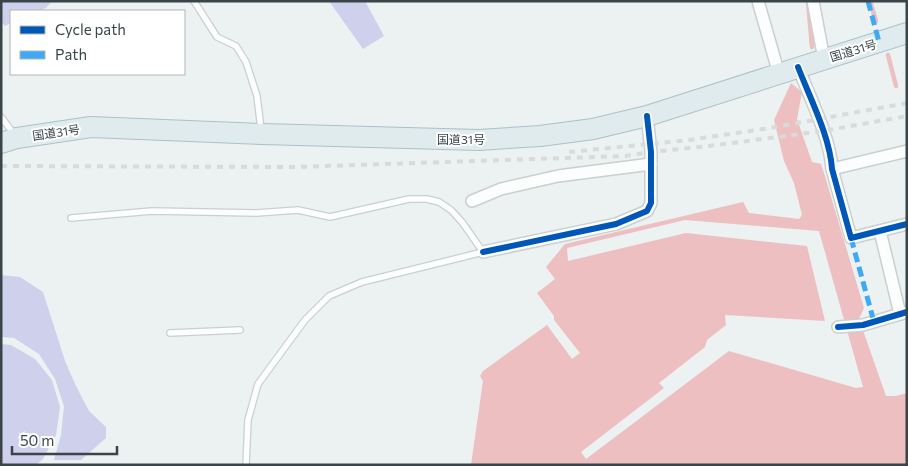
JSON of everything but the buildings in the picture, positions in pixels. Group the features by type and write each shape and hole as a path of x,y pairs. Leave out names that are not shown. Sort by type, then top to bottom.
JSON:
{"highway":[{"name":"国道31号","path":"9,140 91,128 479,140 540,136 593,129 647,116 907,33"}],"street":[{"path":"758,1 779,74"},
{"path":"812,1 824,59"},
{"path":"798,67 823,131 851,238 907,224"},
{"path":"483,252 616,224 647,211 651,203 651,152 647,116"},
{"path":"832,169 907,151"},
{"path":"472,200 501,189 558,176 651,164"},
{"path":"841,326 864,325 904,313 880,231"}],"lane":[{"path":"194,1 217,37 236,46 246,62 257,96 262,134"},
{"path":"1,117 9,140"},
{"path":"71,218 152,211 256,213 298,210 330,217 409,199 427,199 440,202 462,222 483,252 362,282 329,296 305,320 258,384 248,420 246,465"},
{"path":"170,333 240,330"}],"shaded area":[{"path":"1,1 52,1 41,10 10,10 10,24 5,26 1,21"},
{"path":"329,1 365,1 384,36 363,49"},
{"path":"791,83 802,92 797,119 812,162 821,164 824,173 864,308 859,319 886,396 907,393 907,465 471,465 483,381 480,376 483,371 547,325 572,359 580,353 554,320 554,316 537,293 555,279 546,267 565,244 743,202 749,213 799,219 802,215 794,183 784,161 774,120","holes":["685,220 819,231 863,387 856,388 729,351 586,459 581,452 664,388 659,383 705,347 707,340 726,325 725,315 825,321 807,246 686,233 568,261 567,248"]},
{"path":"1,275 20,277 43,292 65,361 76,386 89,411 106,427 106,438 81,460 54,460 61,435 64,406 55,379 39,354 14,338 1,337"},
{"path":"1,344 11,345 35,359 52,380 60,407 56,435 43,459 36,465 1,465"}],"waterway":[{"path":"808,1 812,47"},
{"path":"870,1 876,21"},
{"path":"888,55 896,86"}],"railway":[{"path":"569,152 689,140 770,128 907,103"},
{"path":"1,166 296,167 625,156 823,131 907,116"}],"marked path":[{"path":"868,1 879,42"},
{"path":"851,238 874,322"}],"cycle path":[{"path":"798,67 824,131 832,169 851,238 907,224"},
{"path":"483,252 616,224 647,211 651,203 651,152 647,116"},
{"path":"838,327 863,325 907,312"}]}
